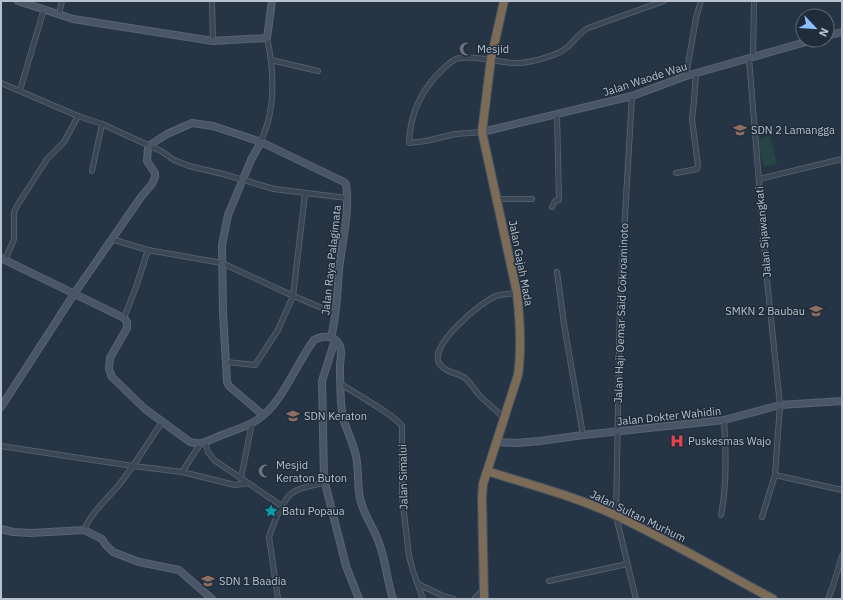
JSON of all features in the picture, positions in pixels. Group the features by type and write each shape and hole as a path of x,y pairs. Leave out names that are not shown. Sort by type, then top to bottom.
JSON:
{"highway":[{"name":"Jalan Gajah Mada","path":"484,599 482,498 484,484 518,375 520,361 520,314 517,293 482,132 491,59 504,1"},
{"name":"Jalan Sultan Murhum","path":"487,471 582,501 616,516 675,545 772,599"}],"street":[{"path":"18,1 73,19 213,41 267,38"},
{"path":"59,14 62,1"},
{"path":"212,1 213,41"},
{"path":"263,415 229,386 227,382 223,313 222,245 228,215 242,179 261,142 263,135 265,134 271,104 272,85 271,60 267,38 272,1"},
{"path":"482,132 455,134 426,141 409,143 409,131 413,113 431,80 445,67 458,58 491,59 512,62 528,61 560,53 588,28 664,1"},
{"path":"686,76 696,18 701,1"},
{"name":"Jalan Sijawangkati","path":"754,1 751,58 767,280 780,405 775,475 762,517"},
{"path":"20,90 44,9"},
{"name":"Jalan Waode Wau","path":"482,132 632,96 686,76 795,45"},
{"path":"271,60 318,70"},
{"path":"676,174 696,169 698,166 692,119 696,73"},
{"path":"1,83 78,116 102,124 189,166 242,179 266,187 304,194 347,198"},
{"name":"Jalan Haji Oemar Said Cokroaminoto","path":"632,96 620,302 616,516 636,599"},
{"path":"552,207 555,200 559,200 557,115"},
{"path":"78,116 64,142 47,159 17,206 14,218 14,239 3,259 124,318 128,322 127,328 110,358 109,369 112,377 145,409 190,442 203,443 252,423 263,415 282,392 314,340 321,337 333,339 341,349 341,405 343,419 356,454 360,498 384,556 388,584 393,599"},
{"path":"1,406 111,239 152,184 155,173 147,161 147,152 149,147 167,134 188,124 195,123 213,126 261,142"},
{"path":"92,171 102,124"},
{"name":"Jalan Raya Palagimata","path":"261,142 344,182 346,186 347,217 339,271 333,339 322,381 324,483 346,566 359,599"},
{"path":"759,179 842,159"},
{"path":"226,362 253,365 256,363 278,330 293,296 304,194"},
{"path":"497,199 532,200"},
{"path":"111,239 148,250 222,263 336,314"},
{"path":"124,318 148,250"},
{"path":"557,272 564,324 583,435"},
{"path":"505,418 480,395 465,378 445,369 440,365 438,355 446,338 467,316 495,296 517,293"},
{"name":"Jalan Simalui","path":"341,384 392,416 400,422 402,426 402,496 409,556 423,599"},
{"name":"Jalan Dokter Wahidin","path":"497,442 516,443 540,441 617,431 724,420 780,405 842,401"},
{"path":"721,515 725,493 726,449 724,420"},
{"path":"84,530 88,521 133,466 162,422"},
{"path":"241,478 252,423"},
{"path":"182,472 203,443"},
{"path":"203,443 214,460 282,506"},
{"path":"1,446 182,472 234,485 248,483"},
{"path":"775,475 842,490"},
{"path":"278,599 269,537 282,506 291,494 298,490 324,483"},
{"path":"1,529 13,532 31,533 84,530 102,539 113,552 139,562 179,570 212,599"},
{"path":"828,599 842,556"},
{"path":"549,581 627,564"},
{"path":"418,584 441,595 454,599"},
{"path":"474,599 484,589"}],"green space":[{"path":"770,136 777,164 764,167 757,139"}],"place":[{"name":"Mesjid","path":"466,49"},
{"name":"SDN 2 Lamangga","path":"740,130"},
{"name":"SMKN 2 Baubau","path":"816,311"},
{"name":"SDN Keraton","path":"293,416"},
{"name":"Puskesmas Wajo","path":"677,441"},
{"name":"Mesjid Keraton Buton","path":"265,471"},
{"name":"Batu Popaua","path":"271,511"},
{"name":"SDN 1 Baadia","path":"208,581"}]}
